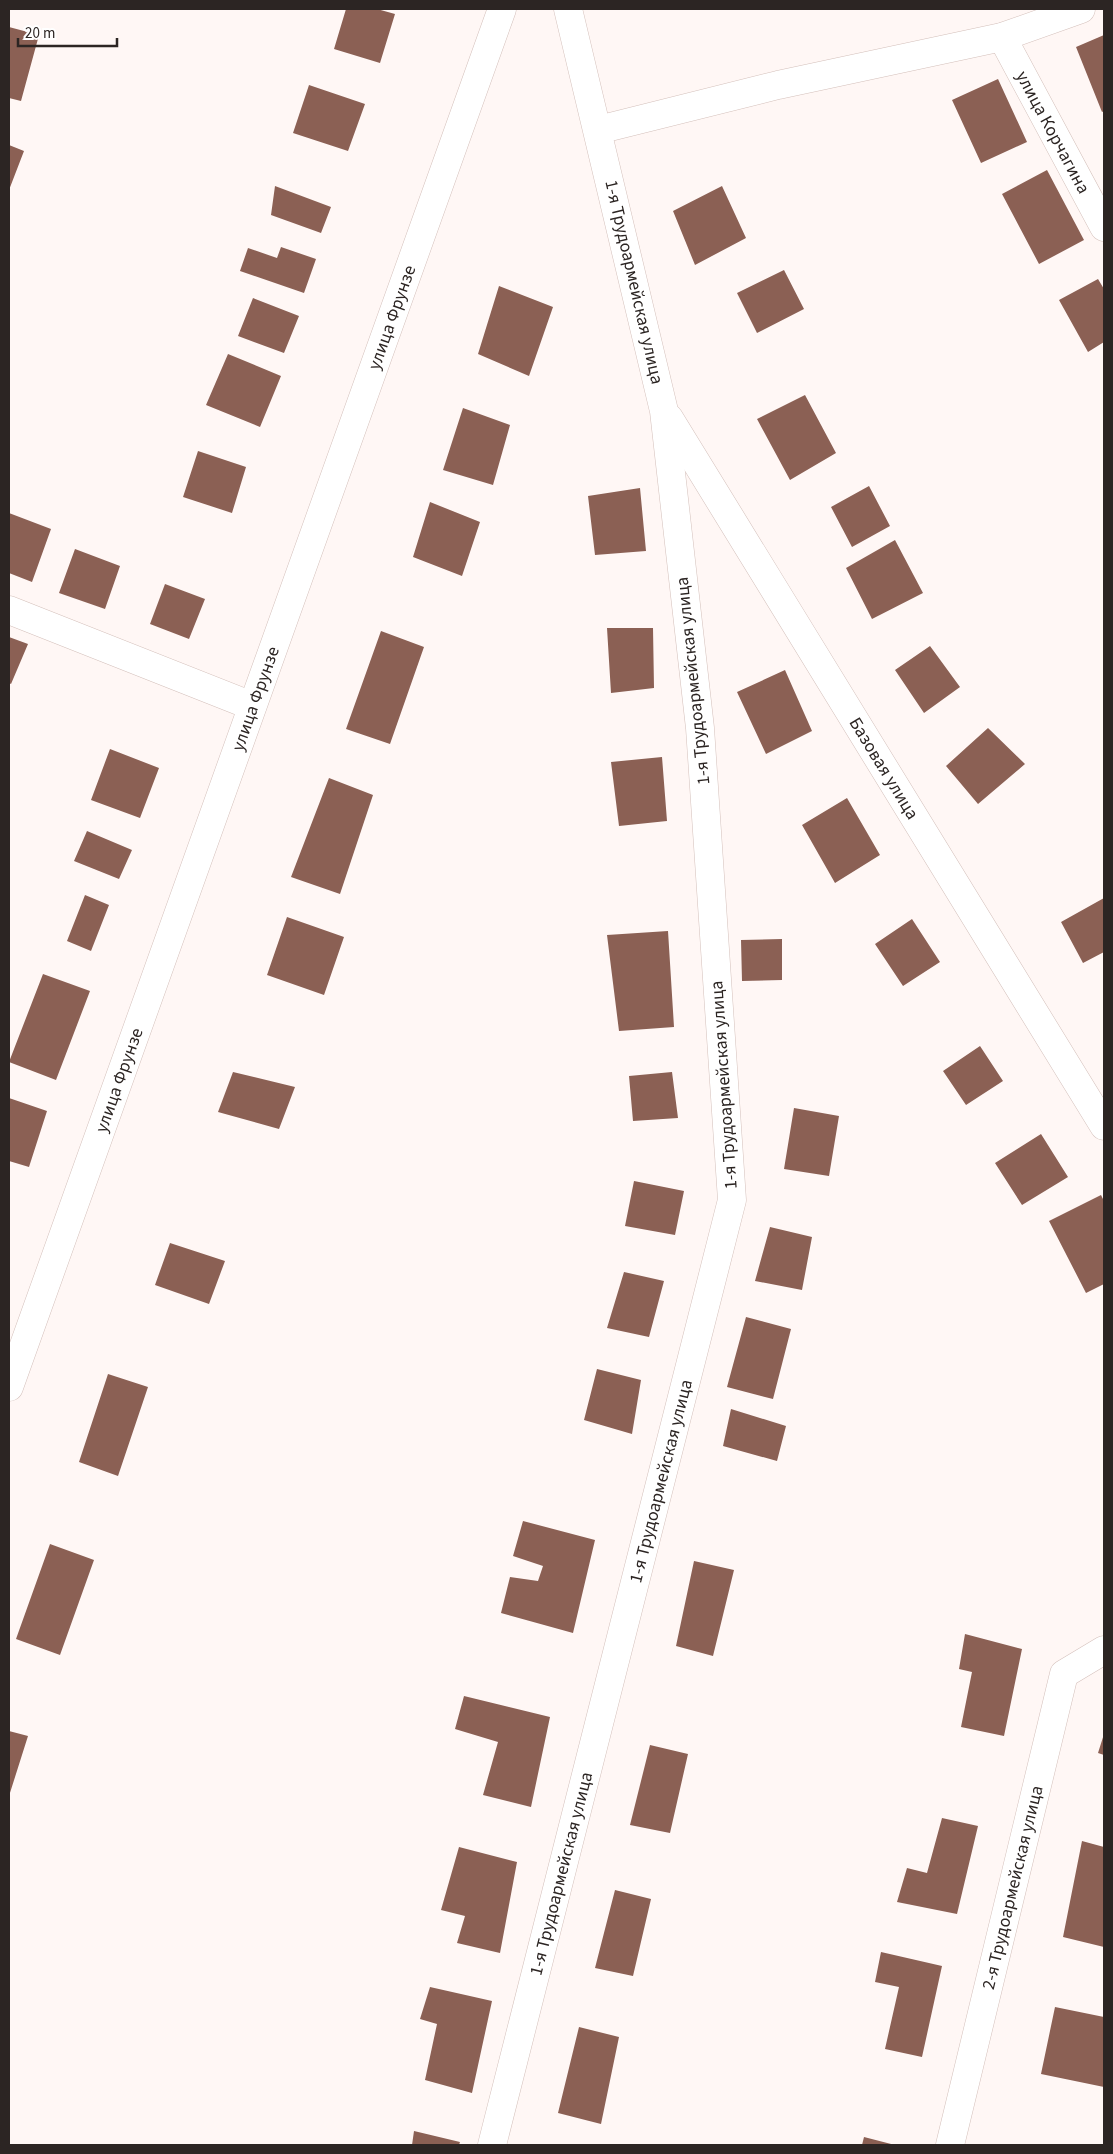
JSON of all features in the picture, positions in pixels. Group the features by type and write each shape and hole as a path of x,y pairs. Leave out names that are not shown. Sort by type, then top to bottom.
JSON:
{"street":[{"name":"улица Фрунзе","path":"9,1387 502,9"},
{"name":"1-я Трудоармейская улица","path":"492,2145 732,1200 700,728 664,411 568,9"},
{"path":"598,130 778,85 1002,37 1081,9"},
{"name":"улица Корчагина","path":"1002,37 1104,226"},
{"name":"Базовая улица","path":"664,411 1104,1126"},
{"path":"9,610 252,706"},
{"name":"2-я Трудоармейская улица","path":"950,2145 1064,1674 1104,1650"}],"building":[{"path":"346,9 377,9 395,14 380,63 334,49"},
{"path":"9,27 39,35 21,101 9,98"},
{"path":"1104,35 1104,111 1102,112 1076,47"},
{"path":"998,79 1027,142 981,163 952,100"},
{"path":"309,85 365,104 348,151 293,133"},
{"path":"9,145 24,151 9,190"},
{"path":"1047,170 1084,240 1039,264 1002,194"},
{"path":"275,186 331,207 321,233 271,215"},
{"path":"722,186 746,238 695,265 673,211"},
{"path":"281,247 316,259 304,293 240,271 248,248 277,258"},
{"path":"784,270 804,309 757,333 737,293"},
{"path":"1098,279 1104,289 1104,342 1088,352 1059,300"},
{"path":"499,286 553,307 529,376 478,354"},
{"path":"253,298 299,316 284,353 238,336"},
{"path":"228,354 281,376 260,427 206,405"},
{"path":"805,395 836,453 790,480 757,419"},
{"path":"463,408 510,425 493,485 443,470"},
{"path":"198,451 246,467 232,513 183,497"},
{"path":"869,486 890,526 852,547 831,507"},
{"path":"640,488 646,551 595,555 588,496"},
{"path":"430,502 480,522 462,576 413,557"},
{"path":"9,513 51,529 32,582 9,573"},
{"path":"895,540 923,593 872,619 846,568"},
{"path":"75,549 120,566 105,609 59,593"},
{"path":"165,584 205,599 189,639 150,624"},
{"path":"607,628 653,628 654,688 611,693"},
{"path":"381,631 424,647 390,744 346,729"},
{"path":"9,637 28,644 11,684 9,683"},
{"path":"930,646 960,687 924,713 895,670"},
{"path":"785,670 812,731 766,754 737,692"},
{"path":"988,728 1025,764 978,804 946,766"},
{"path":"110,749 159,768 140,818 91,800"},
{"path":"662,757 667,821 619,826 611,762"},
{"path":"329,778 373,795 340,894 291,877"},
{"path":"847,798 880,855 835,883 802,825"},
{"path":"87,831 132,850 119,879 74,861"},
{"path":"85,895 109,905 91,951 67,941"},
{"path":"1104,898 1104,952 1083,963 1061,922"},
{"path":"287,917 344,937 324,995 267,975"},
{"path":"912,919 940,962 903,986 875,944"},
{"path":"668,931 674,1027 619,1031 607,935"},
{"path":"782,939 782,980 742,981 741,940"},
{"path":"43,974 90,991 56,1080 9,1062"},
{"path":"980,1046 1003,1081 966,1105 943,1071"},
{"path":"233,1072 295,1087 279,1129 218,1112"},
{"path":"672,1072 678,1118 633,1121 629,1076"},
{"path":"9,1098 47,1111 29,1167 9,1161"},
{"path":"794,1108 839,1116 829,1176 784,1169"},
{"path":"1041,1134 1068,1177 1022,1205 995,1163"},
{"path":"634,1181 684,1191 675,1235 625,1226"},
{"path":"1101,1195 1104,1201 1104,1284 1086,1293 1049,1221"},
{"path":"770,1227 812,1237 802,1290 755,1281"},
{"path":"170,1243 225,1261 209,1304 155,1285"},
{"path":"624,1272 664,1281 649,1337 607,1328"},
{"path":"746,1317 791,1329 773,1399 727,1387"},
{"path":"597,1369 641,1380 632,1434 584,1420"},
{"path":"108,1374 148,1387 118,1476 79,1462"},
{"path":"731,1409 786,1426 777,1461 723,1446"},
{"path":"523,1521 595,1540 573,1633 501,1613 510,1577 538,1581 543,1566 513,1556"},
{"path":"50,1544 94,1560 60,1655 16,1639"},
{"path":"694,1561 734,1570 713,1656 676,1646"},
{"path":"965,1634 1022,1649 1004,1736 961,1727 972,1672 959,1669"},
{"path":"464,1696 550,1717 531,1807 483,1795 498,1742 455,1729"},
{"path":"9,1731 28,1736 9,1796"},
{"path":"1104,1734 1104,1755 1098,1753"},
{"path":"650,1745 688,1754 670,1833 630,1825"},
{"path":"942,1818 978,1826 957,1914 897,1902 907,1868 927,1873"},
{"path":"1082,1841 1104,1847 1104,1947 1063,1937"},
{"path":"459,1847 517,1862 500,1953 457,1943 465,1916 441,1910"},
{"path":"615,1890 651,1899 633,1976 595,1968"},
{"path":"881,1952 942,1966 922,2057 885,2049 899,1987 875,1982"},
{"path":"430,1987 492,2001 472,2093 425,2080 437,2024 420,2019"},
{"path":"1055,2007 1104,2017 1104,2087 1041,2074"},
{"path":"579,2027 619,2037 601,2124 558,2113"},
{"path":"414,2131 460,2142 459,2145 412,2145"},
{"path":"864,2137 895,2145 862,2145"}]}
